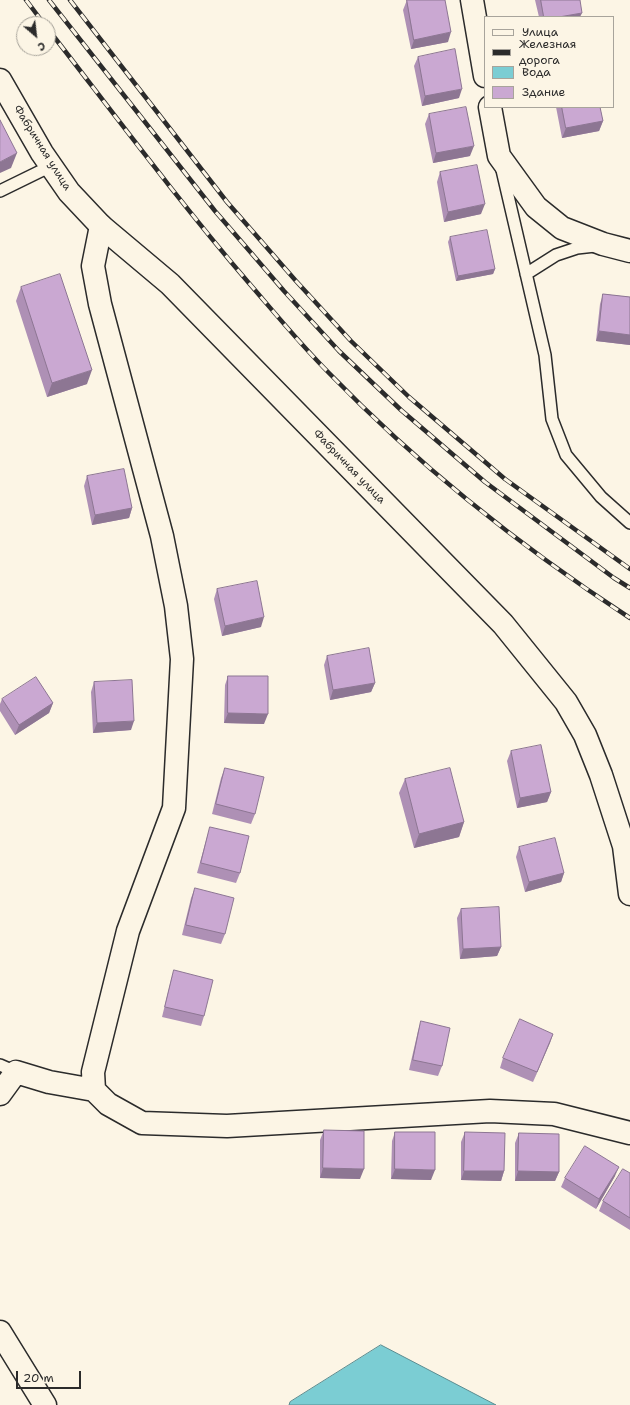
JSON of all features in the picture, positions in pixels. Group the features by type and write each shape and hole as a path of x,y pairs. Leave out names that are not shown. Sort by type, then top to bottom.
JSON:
{"street":[{"path":"472,0 484,70"},
{"name":"Фабричная улица","path":"0,80 51,166 69,192 101,226 170,284 498,618 566,702 585,734 601,775 624,846 630,894"},
{"path":"490,108 499,156 536,207 562,228 603,244 630,250"},
{"path":"94,1090 93,1072 128,931 174,808 182,659 176,606 162,536 100,304 93,266 101,226"},
{"path":"0,1094 8,1068 49,1082 94,1090 108,1104 142,1123 227,1126 490,1111 554,1114 630,1133"},
{"path":"0,1332 45,1405"}],"lane":[{"path":"499,156 545,355 552,419 566,455 601,497 630,523"},
{"path":"0,190 51,166"},
{"path":"526,274 556,255 577,248 603,244"}],"water":[{"path":"381,1345 496,1405 289,1405 290,1402"}],"building":[{"path":"407,0 445,0 451,32 414,40"},
{"path":"541,0 580,0 582,13 565,16 544,16"},
{"path":"455,49 462,89 425,96 418,57"},
{"path":"466,107 474,146 436,153 429,114"},
{"path":"562,108 600,108 603,121 566,128"},
{"path":"0,120 17,153 0,162"},
{"path":"477,165 485,204 448,212 440,172"},
{"path":"487,230 495,269 458,276 450,237"},
{"path":"60,274 92,370 52,383 21,287"},
{"path":"603,294 630,297 630,335 599,331"},
{"path":"124,469 132,508 95,515 87,476"},
{"path":"257,581 264,617 225,626 217,589"},
{"path":"369,648 375,683 333,690 327,656"},
{"path":"228,676 268,676 268,714 228,713"},
{"path":"36,677 53,703 19,725 2,699"},
{"path":"132,680 134,721 97,723 94,682"},
{"path":"541,745 551,792 520,798 511,751"},
{"path":"225,768 264,777 255,814 216,804"},
{"path":"450,768 464,822 419,834 405,779"},
{"path":"210,827 249,836 240,873 201,863"},
{"path":"555,838 564,873 529,882 519,847"},
{"path":"195,888 234,898 225,934 186,925"},
{"path":"499,907 501,947 463,949 461,909"},
{"path":"174,970 213,980 204,1016 165,1007"},
{"path":"520,1019 553,1034 537,1072 503,1058"},
{"path":"421,1021 450,1028 442,1066 413,1060"},
{"path":"324,1130 364,1131 364,1169 323,1168"},
{"path":"395,1132 435,1132 435,1170 395,1169"},
{"path":"465,1132 505,1133 504,1171 464,1171"},
{"path":"519,1133 559,1134 559,1172 518,1171"},
{"path":"585,1146 619,1167 599,1199 565,1178"},
{"path":"623,1169 630,1173 630,1218 603,1201"}],"railway":[{"path":"26,0 38,16"},
{"path":"49,0 215,211 284,291 339,351 401,410 485,482 614,578 630,588"},
{"path":"70,0 227,202 351,341 409,397 505,479 630,569"},
{"path":"56,39 196,220 287,328 329,373 399,441 472,504 550,563 630,618"}]}
